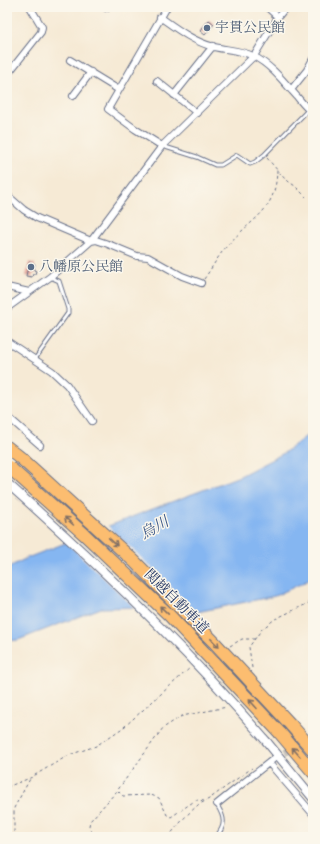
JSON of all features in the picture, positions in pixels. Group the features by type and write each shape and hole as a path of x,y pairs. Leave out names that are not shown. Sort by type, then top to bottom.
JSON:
{"highway":[{"name":"関越自動車道","path":"7,447 93,523 145,572 214,642 313,750"},
{"name":"関越自動車道","path":"8,466 84,534 169,615 280,733 313,772"}],"street":[{"path":"7,75 41,32 42,28 30,7"},
{"path":"162,146 135,129 108,109 166,7"},
{"path":"267,7 278,17"},
{"path":"7,308 50,277 91,241 162,146 254,56 278,17 286,7"},
{"path":"160,17 195,39 213,46 254,56 270,69 311,111"},
{"path":"174,95 213,46"},
{"path":"291,90 313,59"},
{"path":"70,60 119,90"},
{"path":"73,96 90,72"},
{"path":"157,81 197,113"},
{"path":"7,195 24,210 37,218 91,241 96,240 137,256 148,257 182,276 201,283"},
{"path":"7,287 29,292"},
{"path":"7,341 52,371 67,385 92,421"},
{"path":"7,416 40,445"},
{"path":"7,483 74,543 140,606 225,694 313,798"},
{"path":"217,804 276,758"},
{"path":"269,763 313,814"}],"lane":[{"path":"162,146 198,157 215,165 224,164 237,155 250,164 264,155 311,111"},
{"path":"35,359 68,314 68,309 59,281 50,277"},
{"path":"216,837 222,830 224,822 217,804"}],"path":[{"path":"264,155 277,170 306,197"},
{"path":"201,283 228,244 267,208 274,194 277,182 277,170"},
{"path":"7,228 11,229"},
{"path":"252,668 249,647 262,629 275,619 313,601"},
{"path":"230,646 242,639 255,639"},
{"path":"7,787 30,778 70,756 96,746 124,727 192,666"},
{"path":"94,837 89,826 90,821 117,790 163,728 182,716 228,707"},
{"path":"313,712 311,714 313,716"},
{"path":"168,837 186,816 198,805 245,773"},
{"path":"10,837 14,832 14,808 30,778"},
{"path":"117,790 123,796 151,795 159,798 167,815 171,817 196,800 206,801"}],"water":[{"name":"烏川","path":"313,431 313,578 275,596 192,613 150,607 101,608 18,640 7,641 7,568 27,558 240,476 284,453"}],"pier":[{"path":"107,525 198,614 191,615 152,609 114,572 151,609 136,609 65,541 76,537 106,565 77,537"}],"building":[{"name":"宇貫公民館","path":"209,20 214,24 205,35 200,31"},
{"name":"八幡原公民館","path":"29,262 35,264 34,270 36,271 32,277 26,276"}],"tunnel":[{"path":"276,757 313,739"}],"place":[{"name":"宇貫公民館","path":"207,28"},
{"name":"八幡原公民館","path":"31,267"}]}
